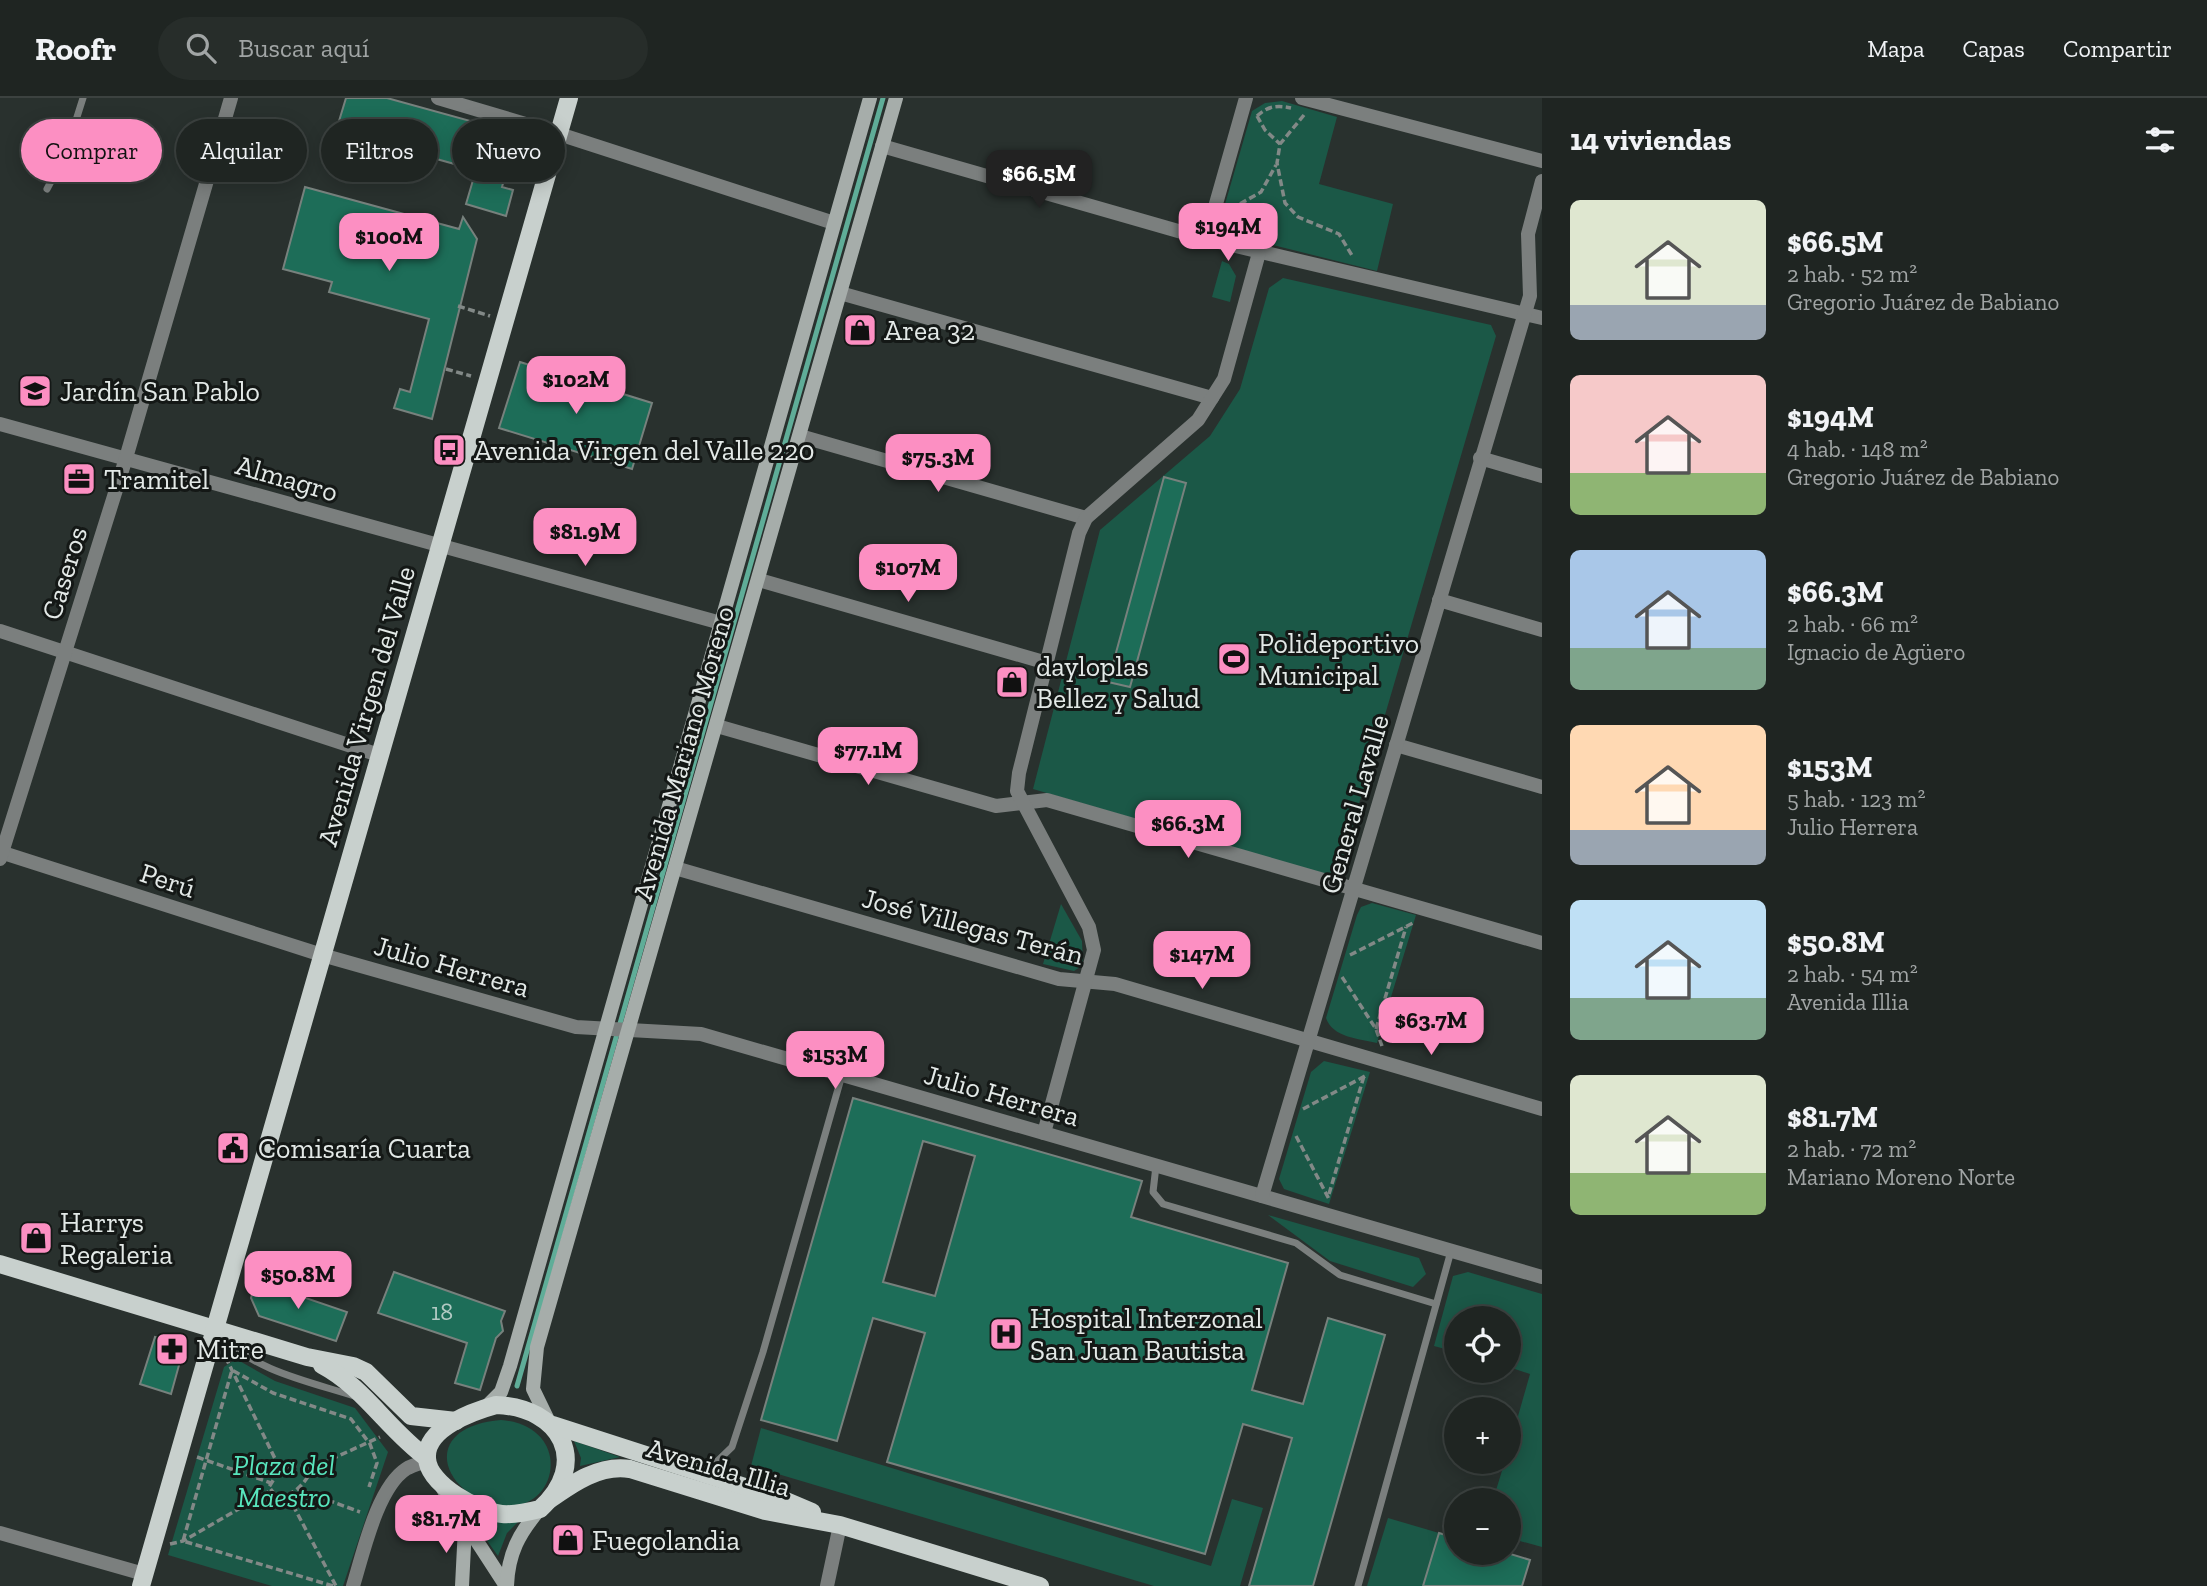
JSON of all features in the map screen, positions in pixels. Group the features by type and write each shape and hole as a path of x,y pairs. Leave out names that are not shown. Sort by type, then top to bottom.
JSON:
{"main road":[{"name":"Avenida Virgen del Valle","path":"563,119 569,98"},
{"name":"Avenida Mariano Moreno","path":"485,1408 500,1392 510,1366 870,98"},
{"name":"Avenida Mariano Moreno","path":"550,1422 533,1389 534,1362 896,98"},
{"name":"Avenida Virgen del Valle","path":"142,1580 545,182"},
{"path":"0,1264 307,1357 353,1366 366,1373 411,1416 456,1421"},
{"path":"307,1357 334,1371 427,1460 465,1527 507,1586"},
{"path":"427,1460 440,1431 485,1408 511,1405 550,1422 561,1438 564,1467 560,1483 515,1542 508,1563 507,1586"},
{"name":"Avenida Illia","path":"550,1422 779,1497 841,1525"},
{"name":"Avenida Illia","path":"545,1504 590,1475 621,1468 765,1511 841,1525 1040,1586"},
{"path":"439,1481 468,1503 483,1509 510,1514 545,1504"},
{"path":"462,1586 465,1527"}],"street":[{"name":"Caseros","path":"1,855 126,458 231,98"},
{"path":"438,98 509,119"},
{"path":"1206,239 1246,98"},
{"path":"1302,98 1542,161"},
{"path":"565,136 834,223"},
{"path":"882,146 1259,253 1542,318"},
{"name":"General Lavalle","path":"1262,1196 1311,1040 1480,458 1530,296 1528,234 1542,181"},
{"path":"1044,1133 1094,950 1089,927 1017,791 1019,773 1086,517 1198,420 1224,379 1259,253"},
{"path":"840,293 1212,398"},
{"name":"Almagro","path":"0,424 721,623"},
{"path":"800,436 1086,517"},
{"path":"1480,458 1542,476"},
{"path":"759,580 1047,663"},
{"path":"1439,600 1542,630"},
{"path":"0,631 379,755"},
{"path":"717,726 996,806 1047,800 1542,943"},
{"path":"1396,745 1542,787"},
{"name":"Perú","path":"1,855 322,954"},
{"name":"José Villegas Terán","path":"675,868 1059,979 1115,984 1542,1109"},
{"name":"Julio Herrera","path":"322,954 576,1027 701,1034 1542,1277"},
{"path":"353,1586 368,1516 392,1483 407,1468 427,1460"},
{"path":"827,1586 841,1525"},
{"path":"0,1533 142,1580"}],"lane":[{"path":"47,189 65,155 83,98"},
{"path":"704,1474 732,1447 763,1352 842,1075"},
{"path":"1156,1165 1153,1192 1163,1204 1296,1243 1340,1275 1436,1304"},
{"path":"1357,1586 1451,1251"},
{"path":"214,1330 233,1348 274,1371 365,1399"}],"path":[{"path":"1254,122 1266,108 1281,106 1307,113 1294,124 1280,144 1277,163 1284,203 1298,217 1339,234 1354,258 1342,255"},
{"path":"1257,116 1265,130 1280,144"},
{"path":"1228,211 1261,192 1277,163"},
{"path":"1231,199 1228,211 1231,221 1241,230 1253,233"},
{"path":"458,306 505,320"},
{"path":"446,369 488,380"},
{"path":"1339,1218 1286,1118 1389,1063 1376,1029 1333,964 1435,912"},
{"path":"1376,1029 1407,926"},
{"path":"1328,1196 1364,1076"},
{"path":"207,1354 227,1360 281,1471"},
{"path":"232,1370 273,1393 351,1419 370,1444 377,1463 369,1488"},
{"path":"183,1541 232,1370"},
{"path":"270,1491 271,1483 290,1465 312,1468 370,1444 392,1429"},
{"path":"179,1453 206,1458 271,1483"},
{"path":"270,1491 277,1497 288,1496 297,1489 312,1468"},
{"path":"297,1489 368,1516"},
{"path":"151,1549 183,1541 270,1491"},
{"path":"288,1496 336,1586"},
{"path":"365,1500 368,1516"},
{"path":"357,1525 368,1516"},
{"path":"183,1541 336,1586"},
{"path":"336,1586 341,1574"}],"green space":[{"path":"1282,101 1337,117 1319,184 1393,204 1377,271 1229,234 1221,218 1252,111 1265,103"},
{"path":"1222,261 1229,264 1236,276 1230,302 1212,297"},
{"name":"Polideportivo Municipal","path":"1283,278 1491,325 1496,336 1339,872 1334,877 1033,789 1100,530 1210,436 1240,389 1269,288"},
{"path":"1372,903 1416,915 1377,1043 1340,1033 1326,1018 1357,915 1361,907"},
{"path":"1061,904 1082,941 1083,965 1074,971 1043,964"},
{"path":"1324,1061 1370,1072 1329,1204 1284,1189 1279,1179 1311,1072"},
{"path":"1268,1215 1419,1258 1426,1274 1413,1287 1330,1261"},
{"path":"1468,1272 1542,1294 1542,1547 1521,1541 1521,1488 1497,1488 1501,1474 1521,1474 1521,1406 1530,1374 1521,1371 1521,1306 1445,1306 1453,1276"},
{"path":"1444,1309 1444,1349 1434,1346"},
{"name":"Plaza del Maestro","path":"236,1359 275,1381 355,1408 388,1452 343,1586 272,1586 168,1555 224,1367"},
{"path":"501,1420 524,1426 540,1437 548,1451 551,1467 547,1482 538,1495 524,1504 505,1506 484,1501 466,1491 454,1478 448,1463 448,1449 457,1436 474,1425"},
{"path":"761,1428 1211,1566 1232,1499 1263,1508 1240,1586 1154,1586 751,1466"},
{"path":"574,1441 620,1457 580,1466 581,1458"},
{"path":"468,1514 503,1522 518,1522 507,1533 498,1556"},
{"path":"1388,1518 1439,1533 1423,1586 1367,1586"}],"building":[{"path":"346,98 387,98 463,119 452,119 452,163 438,159 438,119 340,119"},
{"path":"472,182 503,182 502,187 513,190 506,216 466,204"},
{"path":"305,187 459,229 463,217 477,239 432,419 394,408 400,389 410,392 429,319 329,292 332,282 283,269"},
{"path":"520,362 652,403 632,469 499,428"},
{"path":"1164,477 1186,483 1130,687 1108,682"},
{"path":"853,1098 1142,1181 1131,1217 1288,1263 1252,1390 1303,1404 1328,1318 1385,1335 1313,1586 1249,1586 1292,1438 1243,1424 1205,1554 887,1462 925,1333 873,1318 837,1441 761,1420","holes":["923,1141 975,1156 935,1296 883,1282"]},
{"path":"394,1272 505,1311 501,1321 503,1331 496,1338 480,1390 455,1383 467,1343 378,1313"},
{"path":"256,1281 347,1312 336,1341 259,1316 251,1298"},
{"path":"155,1337 171,1341 181,1358 171,1394 140,1384"},
{"path":"1439,1533 1444,1534 1444,1565 1521,1565 1521,1557 1530,1560 1522,1586 1423,1586"}],"waterway":[{"path":"517,1386 883,98"}],"place":[{"name":"Area 32","path":"860,330"},
{"name":"Jardín San Pablo","path":"35,391"},
{"name":"Avenida Virgen del Valle 220","path":"449,450"},
{"name":"Tramitel","path":"79,479"},
{"name":"Polideportivo Municipal","path":"1234,659"},
{"name":"dayloplas Bellez y Salud","path":"1012,682"},
{"name":"Comisaría Cuarta","path":"233,1148"},
{"name":"Harrys Regaleria","path":"36,1238"},
{"name":"Hospital Interzonal San Juan Bautista","path":"1006,1334"},
{"name":"Mitre","path":"172,1349"},
{"name":"Fuegolandia","path":"568,1540"}]}
